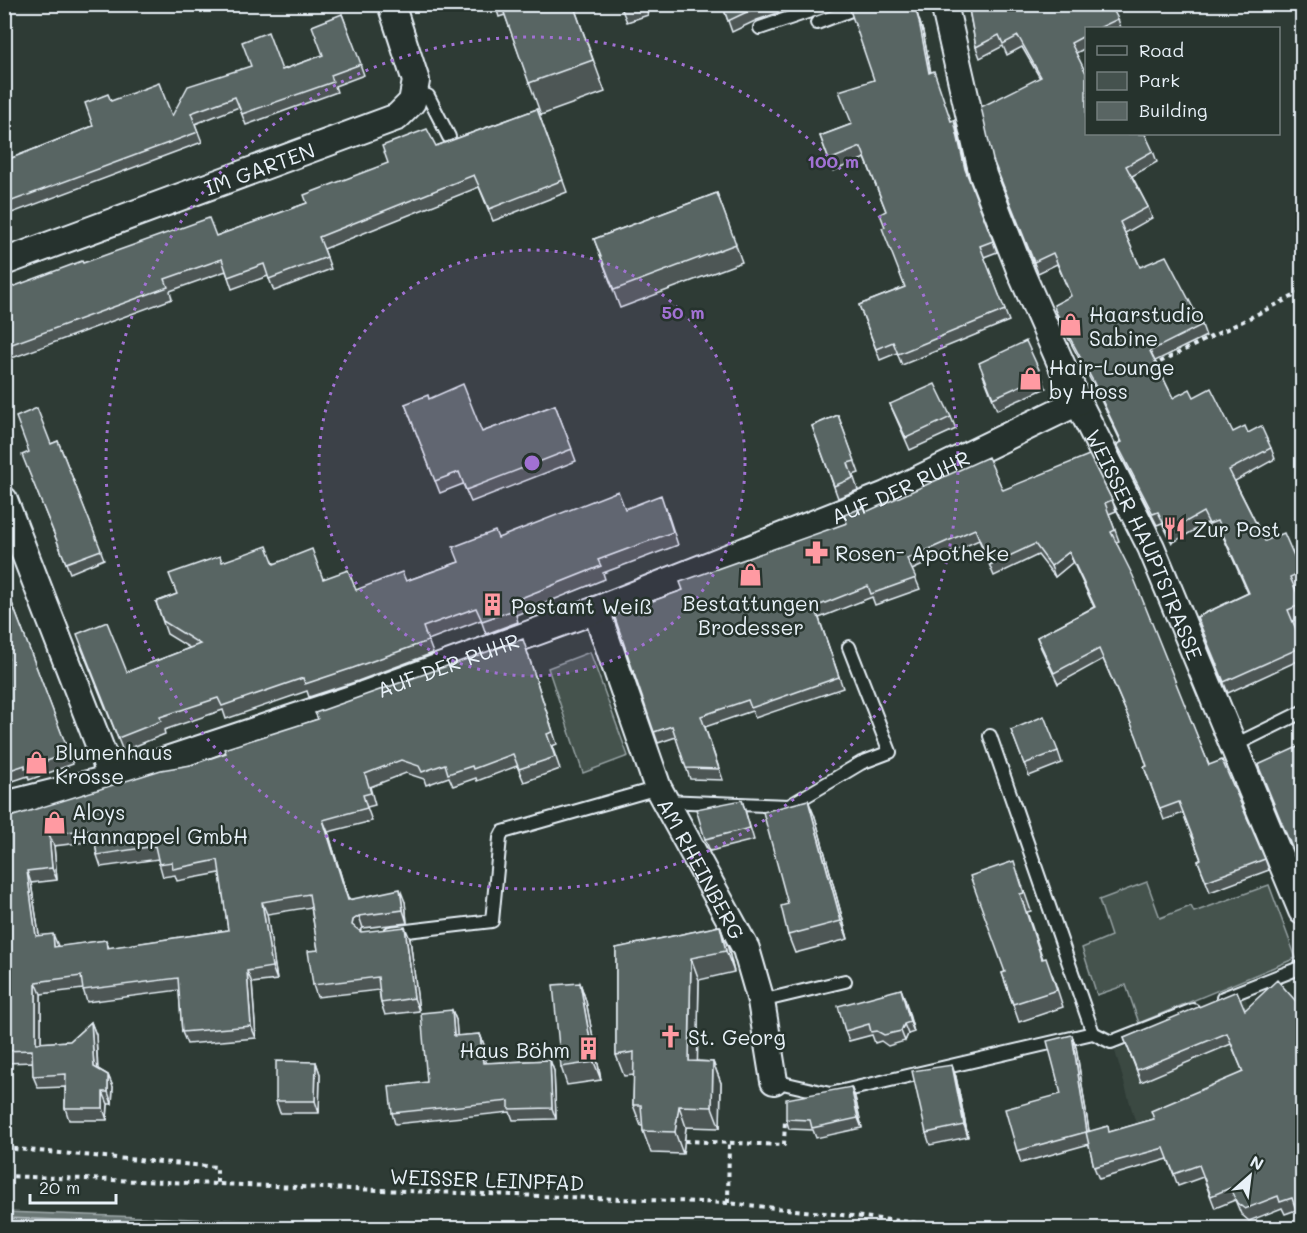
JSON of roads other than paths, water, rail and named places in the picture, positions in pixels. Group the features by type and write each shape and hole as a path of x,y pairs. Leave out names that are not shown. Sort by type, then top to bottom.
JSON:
{"street":[{"path":"391,4 416,81 414,90"},
{"name":"WEISSER HAUPTSTRASSE","path":"944,4 983,175 1022,274 1078,402 1151,547 1302,910"},
{"name":"IM GARTEN","path":"4,262 397,117 412,102 414,90"},
{"name":"AUF DER RUHR","path":"4,805 112,778 363,695 596,610 886,495 1078,402"},
{"path":"4,500 112,778"},
{"name":"AM RHEINBERG","path":"596,610 661,795 746,949 761,1001 774,1081"}],"lane":[{"path":"760,28 831,4"},
{"path":"817,23 867,4"},
{"path":"414,90 428,96 449,137"},
{"path":"661,795 789,807 814,789 861,763 890,753 849,647"},
{"path":"1233,746 1302,712"},
{"path":"990,736 1093,1033"},
{"name":"AM RHEINBERG","path":"377,935 492,921 500,838 503,832 661,795"},
{"path":"774,1081 831,1094 1093,1033 1111,1042 1302,967"},
{"path":"761,1001 845,981"}],"water":[{"path":"5,1212 443,1228 5,1228"}],"place":[{"name":"Haarstudio Sabine","path":"1071,325"},
{"name":"Hair-Lounge by Hoss","path":"1031,378"},
{"name":"Zur Post","path":"1175,528"},
{"name":"Rosen- Apotheke","path":"817,552"},
{"name":"Bestattungen Brodesser","path":"751,574"},
{"name":"Postamt Weiß","path":"493,605"},
{"name":"Blumenhaus Krosse","path":"37,763"},
{"name":"Aloys Hannappel GmbH","path":"54,823"},
{"name":"St. Georg","path":"670,1036"},
{"name":"Haus Böhm","path":"588,1049"}]}
